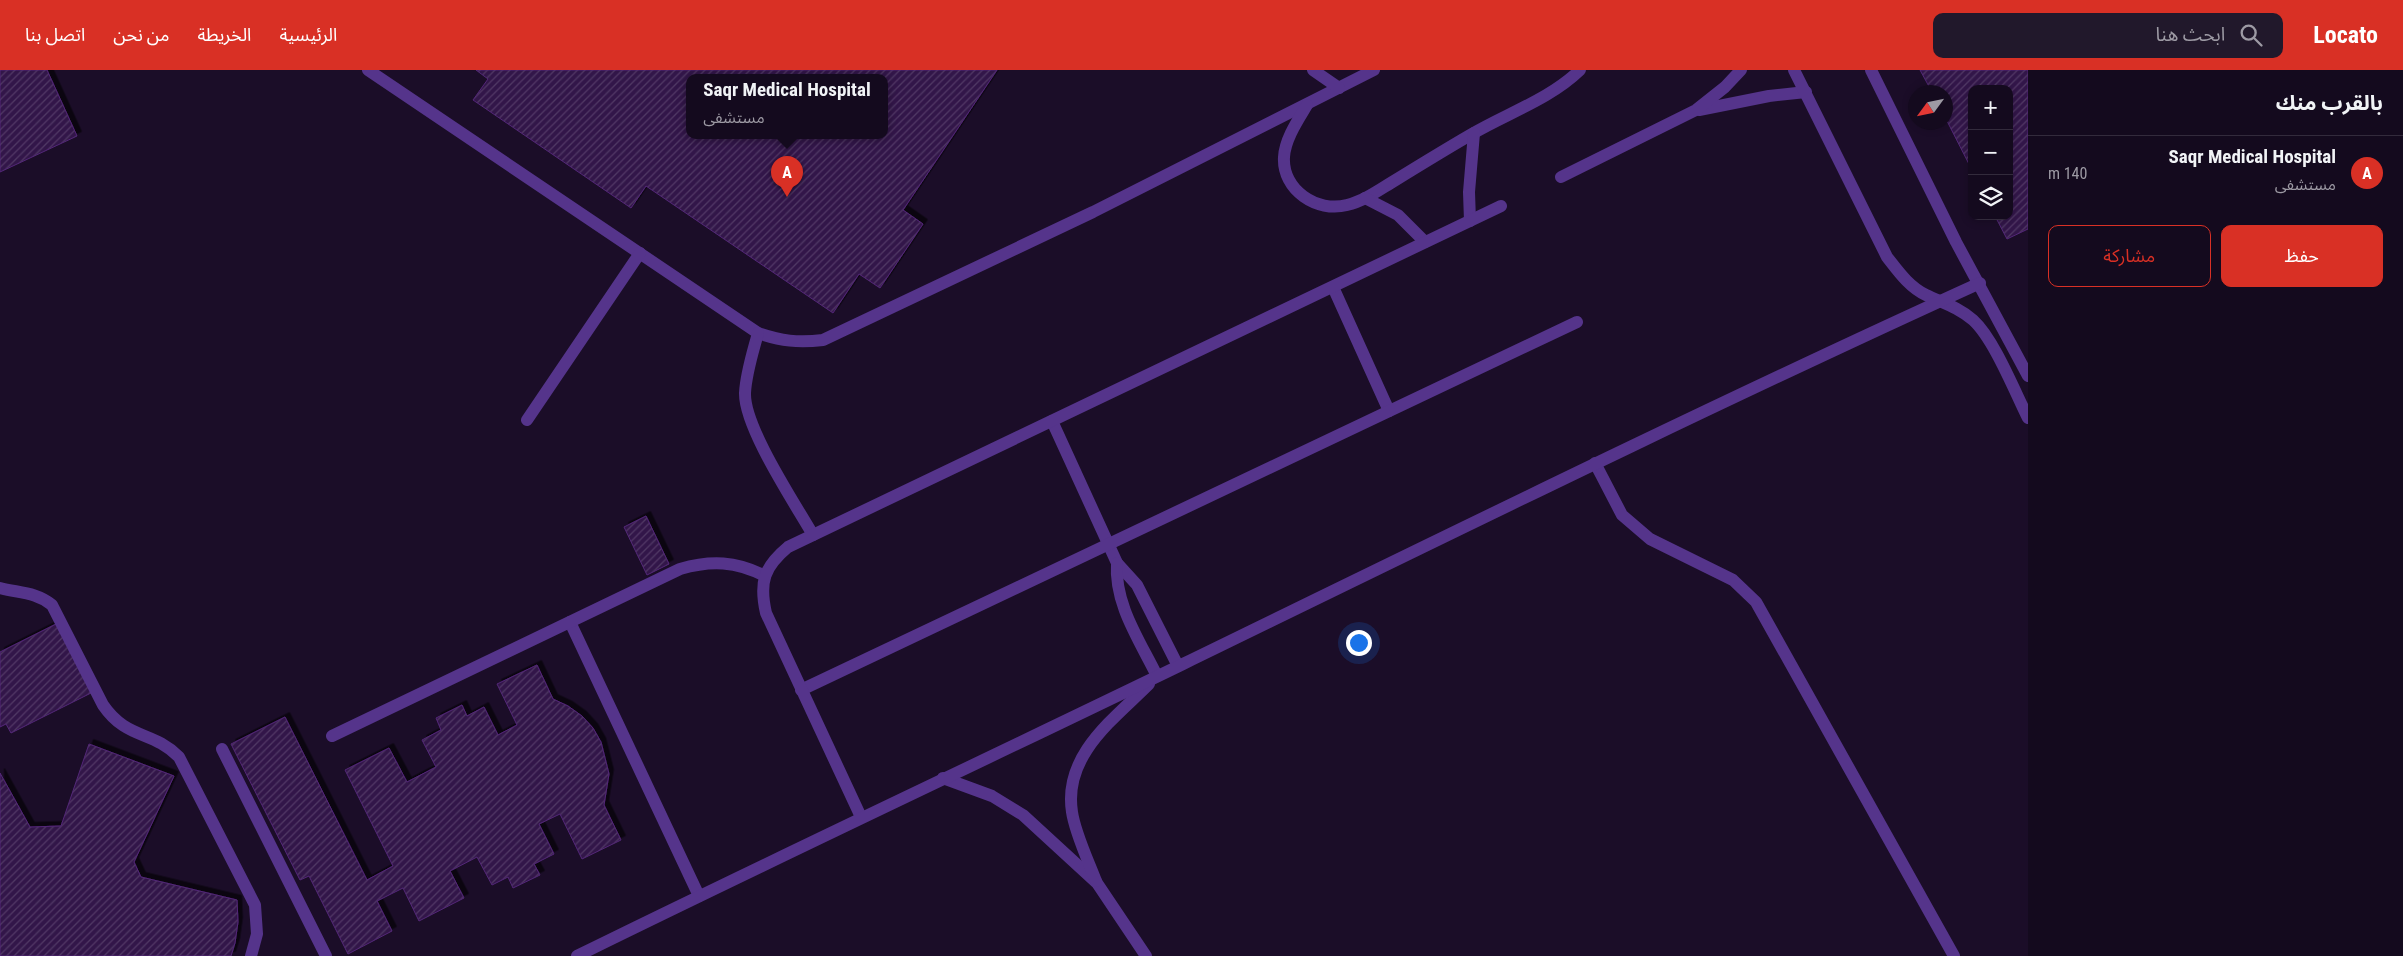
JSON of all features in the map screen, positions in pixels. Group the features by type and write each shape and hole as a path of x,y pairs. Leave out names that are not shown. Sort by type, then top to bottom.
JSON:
{"street":[{"path":"368,70 758,333 779,341 793,342 822,340 1093,212 1307,105 1368,71"},
{"path":"1313,70 1338,88"},
{"path":"1307,105 1292,132 1284,157 1289,180 1303,198 1323,207 1346,206 1366,198 1474,133 1562,86 1580,70"},
{"path":"1561,177 1696,110 1725,87 1741,70"},
{"path":"1794,70 1887,257 1904,278 1925,294 1942,300 1960,310 1975,322 1993,349 2028,418"},
{"path":"1872,70 1956,242 1980,283 2028,376"},
{"path":"1696,110 1769,96 1806,92"},
{"path":"1470,221 1469,192 1474,133"},
{"path":"1366,198 1398,215 1425,242"},
{"path":"861,816 766,613 762,594 765,576 774,559 788,547 1501,206"},
{"path":"527,420 640,253"},
{"path":"577,956 861,816 1178,666 1595,464 1980,283"},
{"path":"1333,286 1389,411"},
{"path":"802,690 1577,322"},
{"path":"758,333 747,373 745,394 748,415 813,535"},
{"path":"1052,421 1117,564 1137,585 1178,666"},
{"path":"1595,464 1622,514 1643,533 1650,539 1733,580 1756,602 1954,956"},
{"path":"332,736 680,569 696,564 732,563 749,568 765,576"},
{"path":"1117,564 1118,594 1157,676"},
{"path":"0,588 32,594 43,598 52,606 103,705 113,719 127,729 157,740 169,747 179,757 255,905 258,934 251,956"},
{"path":"570,622 699,896"},
{"path":"1097,883 1072,812 1072,778 1089,743 1157,676"},
{"path":"222,749 326,956"},
{"path":"943,778 992,796 1023,815 1097,883 1146,956"}],"building":[{"path":"0,70 47,70 77,136 0,172"},
{"path":"476,70 997,70 903,210 923,224 880,288 859,274 833,313 646,186 631,208 473,100 488,79"},
{"path":"1920,70 2028,70 2028,229 2007,239 1997,220 2013,220 2013,85 1968,85 1968,162 1952,130 1953,85 1928,85"},
{"path":"646,516 669,564 647,575 624,527"},
{"path":"58,623 93,692 11,733 6,724 0,727 0,652"},
{"path":"537,665 553,699 568,706 582,716 593,728 601,742 609,774 604,805 621,840 582,859 560,814 539,824 554,854 534,864 540,875 513,888 508,877 492,885 477,857 450,871 464,898 419,921 403,888 377,901 392,931 348,954 309,876 300,880 231,744 285,717 367,880 393,866 345,770 389,748 407,782 436,767 422,740 441,730 436,718 462,705 467,716 484,707 498,735 517,725 497,684"},
{"path":"89,744 174,776 134,862 141,877 237,900 238,922 231,956 0,956 0,773 30,827 61,826"}],"place":[{"name":"Saqr Medical Hospital","path":"787,197"}]}
